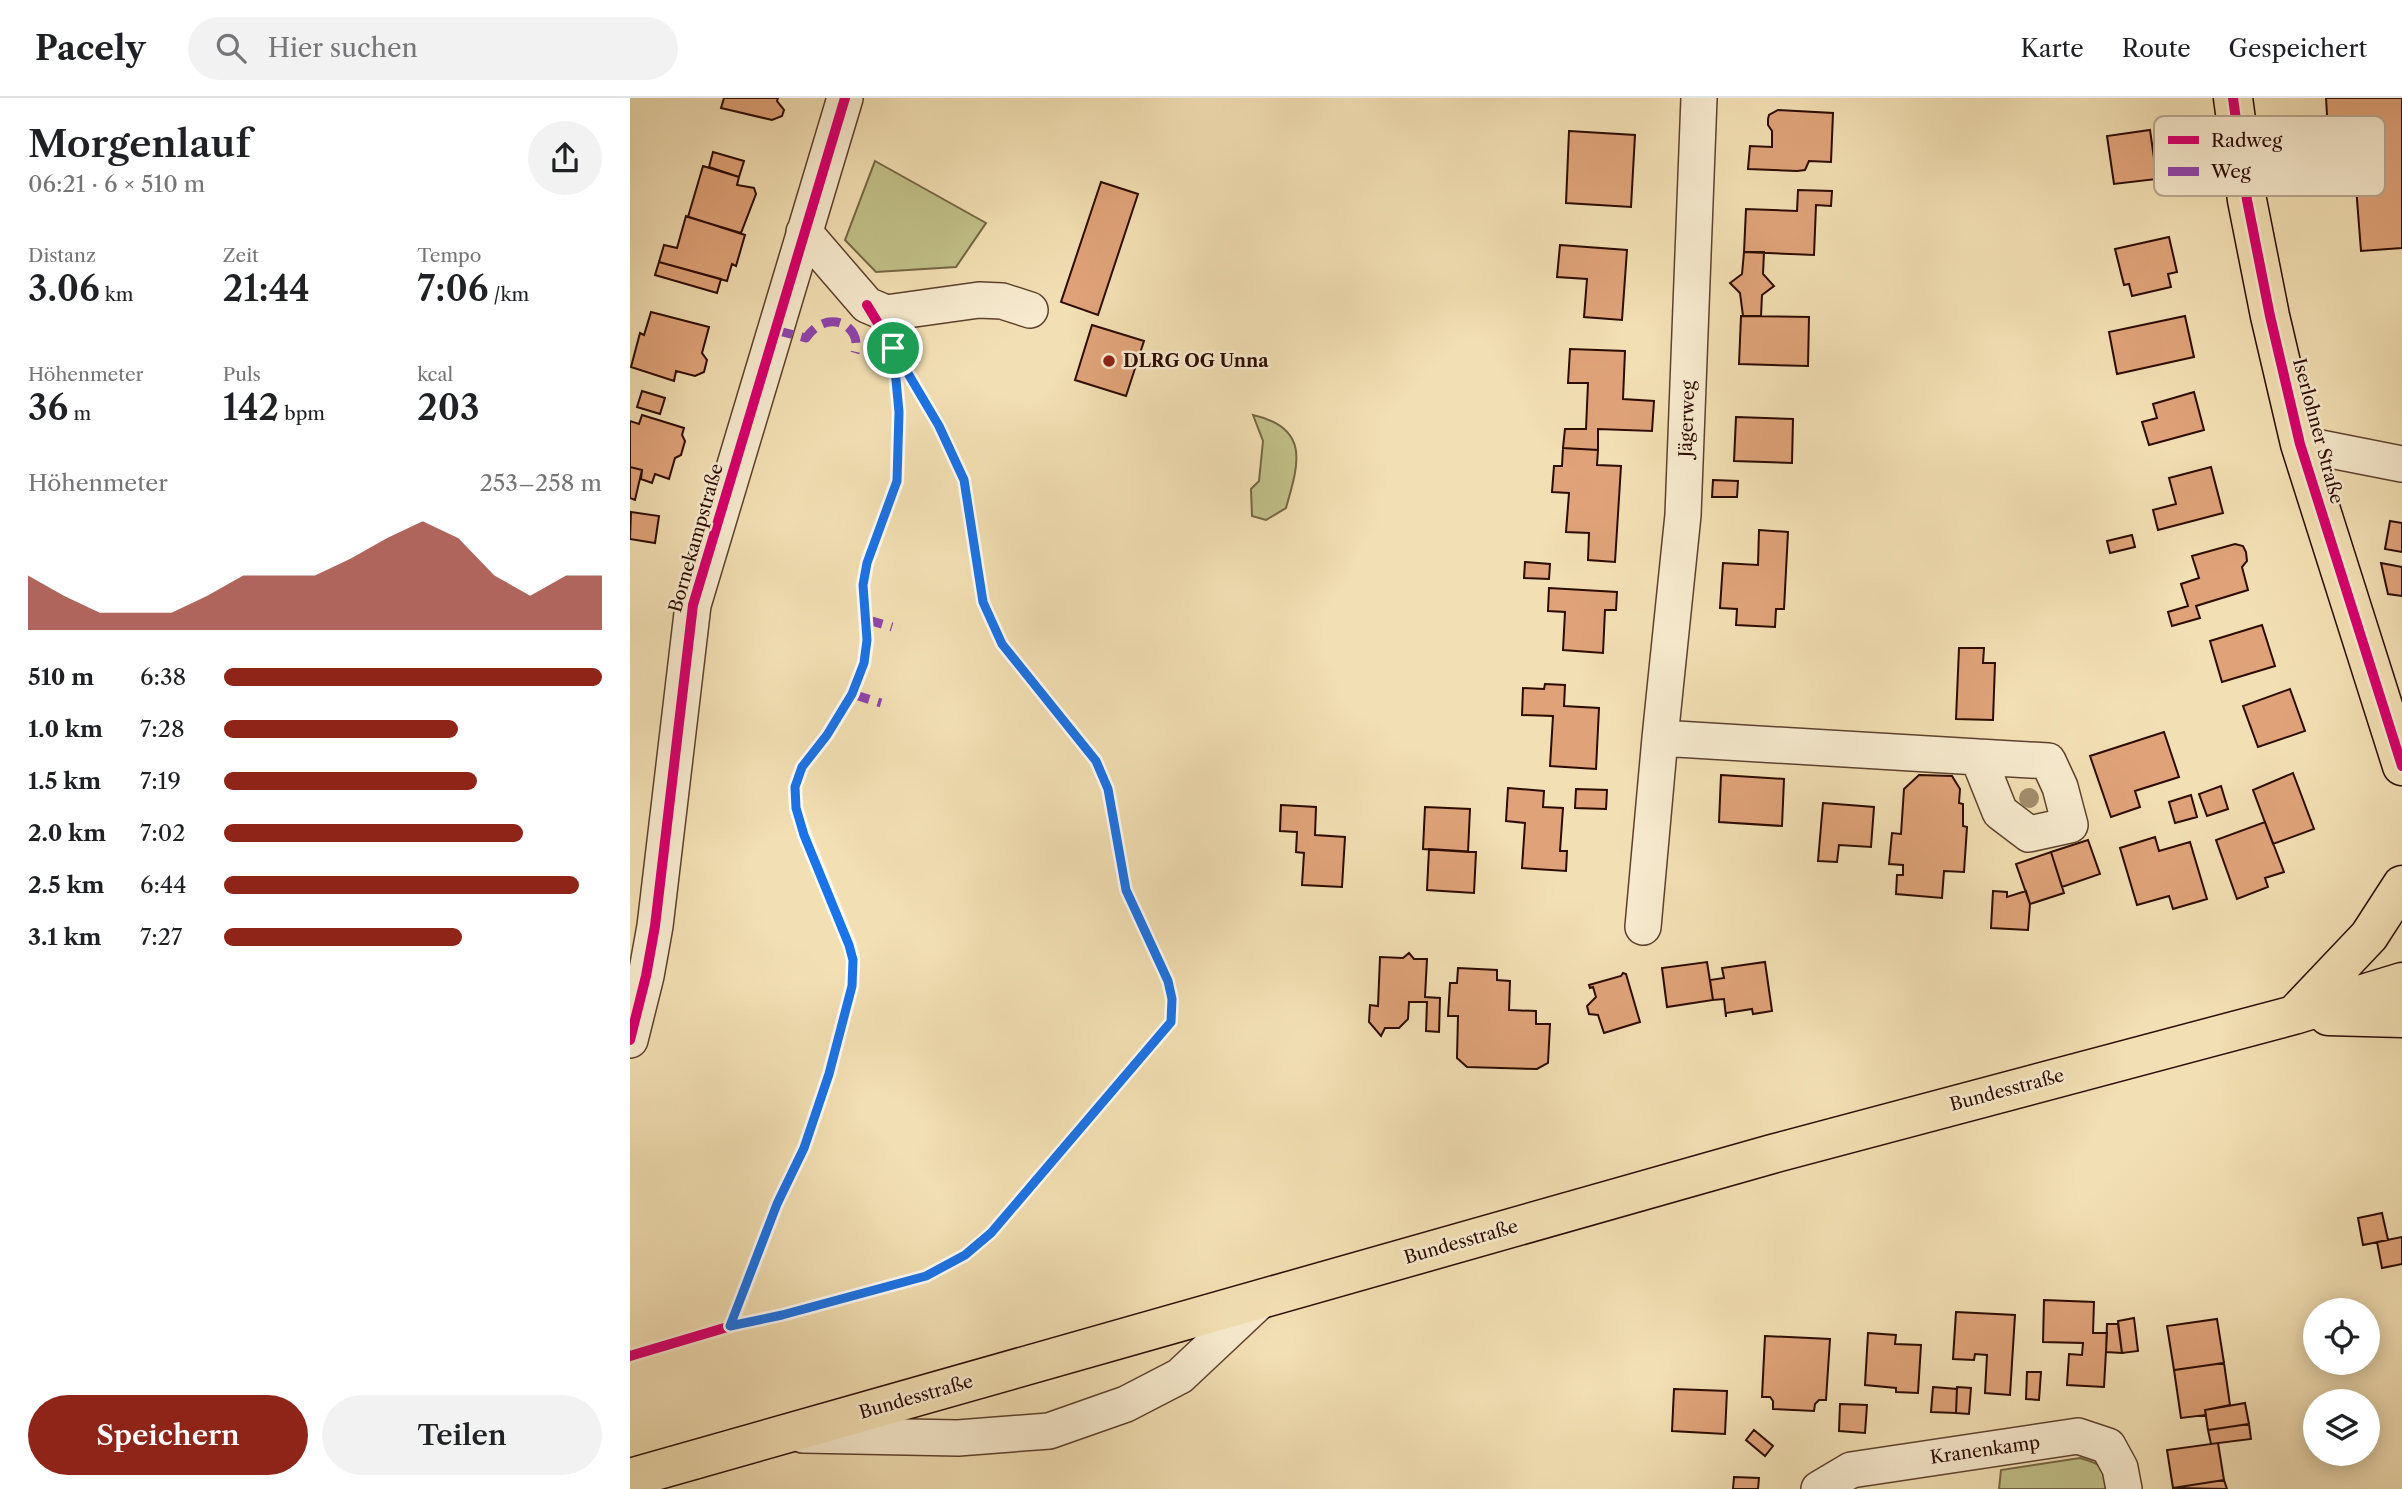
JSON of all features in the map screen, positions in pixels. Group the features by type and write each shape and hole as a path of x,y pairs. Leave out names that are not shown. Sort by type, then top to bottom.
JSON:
{"main road":[{"name":"Iserlohner Straße","path":"2233,98 2236,116"},
{"name":"Iserlohner Straße","path":"2248,196 2300,444 2402,766"},
{"path":"2294,1015 2369,936 2402,884"},
{"path":"2294,1015 2402,982"},
{"path":"2294,1015 2402,1018"},
{"name":"Bundesstraße","path":"630,1478 1786,1150 2294,1015"}],"street":[{"name":"Bornekampstraße","path":"630,1040 655,926 692,605 845,98"},
{"name":"Jägerweg","path":"1643,927 1683,515 1699,98"},
{"path":"804,232 867,305 886,313 979,300 1002,301 1030,310"},
{"path":"2300,444 2402,464"},
{"path":"1660,738 1978,757"},
{"path":"787,1434 958,1438 1049,1431 1126,1404 1180,1376 1264,1297"},
{"name":"Kranenkamp","path":"1819,1489 1852,1470 2078,1436 2108,1446 2120,1468 2124,1489"}],"path":[{"path":"718,1330 926,1276 965,1255 991,1233 1171,1022 1172,999 1168,981 1126,890 1108,789 1096,761 1002,644 983,602 964,480 939,426 867,305"},
{"path":"893,348 896,374"},
{"path":"730,1326 735,1314"}],"shaded area":[{"path":"875,161 986,223 956,267 876,272 845,240"},
{"path":"1253,415 1284,429 1292,438 1296,450 1294,476 1286,508 1266,520 1252,516 1251,489 1259,481 1263,441"},
{"path":"2080,1458 2093,1462 2104,1471 2108,1489 1999,1489 2001,1470"}],"building":[{"path":"724,98 778,98 777,101 784,110 782,116 772,120 721,108"},
{"path":"2326,98 2402,98 2402,248 2361,251 2357,196 2385,196 2385,116 2327,116"},
{"path":"1778,110 1833,113 1831,162 1809,161 1805,170 1797,171 1748,169 1750,146 1772,147 1772,131 1768,119 1769,115"},
{"path":"2150,130 2154,179 2114,184 2107,136"},
{"path":"1569,131 1635,135 1631,207 1566,203"},
{"path":"713,152 744,161 739,177 709,167"},
{"path":"703,166 739,177 737,185 754,188 756,194 741,233 688,217"},
{"path":"1101,182 1138,194 1098,315 1061,302"},
{"path":"1798,190 1832,191 1831,206 1816,205 1814,255 1744,252 1746,209 1797,211"},
{"path":"686,216 745,235 736,266 732,264 727,281 659,262 664,245 677,248"},
{"path":"2169,237 2177,272 2168,274 2171,287 2132,296 2129,284 2124,285 2115,249"},
{"path":"1560,245 1627,250 1622,320 1584,317 1587,279 1557,277"},
{"path":"1744,252 1764,252 1763,274 1774,286 1762,295 1761,316 1743,316 1740,293 1730,283 1742,274"},
{"path":"659,262 721,279 717,293 655,275"},
{"path":"651,312 709,327 702,353 707,360 704,372 695,376 676,371 674,381 631,367 640,333 644,335"},
{"path":"1741,316 1809,317 1808,366 1739,364"},
{"path":"2185,316 2194,357 2117,374 2109,332"},
{"name":"DLRG OG Unna","path":"1092,325 1144,341 1126,396 1075,380"},
{"path":"1570,349 1625,351 1623,399 1654,401 1652,431 1598,429 1598,450 1563,448 1565,429 1586,429 1588,383 1568,383"},
{"path":"642,391 665,398 660,414 637,407"},
{"path":"2194,392 2204,430 2149,445 2142,422 2157,418 2153,404"},
{"path":"642,415 684,428 682,435 685,441 681,455 675,458 669,479 655,474 652,483 641,479 642,470 630,467 630,421 639,424"},
{"path":"1736,417 1793,419 1792,463 1734,461"},
{"path":"1563,448 1598,450 1597,465 1621,466 1615,562 1588,560 1589,533 1566,532 1569,493 1552,492 1554,466 1562,466"},
{"path":"630,467 642,470 635,500 630,498"},
{"path":"2211,467 2223,513 2158,530 2153,510 2176,504 2169,478"},
{"path":"1713,480 1738,481 1737,497 1712,497"},
{"path":"631,512 659,516 655,543 630,539"},
{"path":"2390,521 2402,523 2402,552 2385,549"},
{"path":"1759,530 1788,532 1784,609 1776,609 1775,627 1736,625 1737,609 1720,608 1723,563 1758,565"},
{"path":"2132,535 2135,547 2110,553 2107,541"},
{"path":"2235,544 2243,546 2246,552 2247,561 2242,567 2248,590 2196,606 2200,618 2172,626 2168,612 2188,606 2181,584 2199,578 2192,556"},
{"path":"1525,562 1550,564 1549,579 1524,578"},
{"path":"2381,563 2402,567 2402,596 2388,594"},
{"path":"1549,588 1617,592 1616,610 1605,610 1603,653 1563,650 1565,612 1548,611"},
{"path":"2262,625 2275,666 2222,682 2210,641"},
{"path":"1959,648 1984,648 1983,663 1995,663 1993,720 1956,719"},
{"path":"1545,684 1565,685 1564,706 1599,708 1596,769 1550,766 1553,716 1522,715 1523,688 1544,689"},
{"path":"2290,689 2305,731 2258,747 2243,706"},
{"path":"2164,732 2179,777 2135,791 2140,807 2111,817 2090,756"},
{"path":"2293,773 2314,829 2273,844 2253,790"},
{"path":"1721,775 1784,779 1782,826 1719,822"},
{"path":"1919,775 1952,776 1960,789 1959,803 1963,804 1963,826 1967,827 1964,872 1944,871 1942,898 1896,894 1897,875 1903,875 1903,865 1889,864 1892,833 1901,834 1904,789"},
{"path":"2221,786 2228,809 2207,816 2199,794"},
{"path":"1508,788 1544,791 1543,807 1563,808 1560,851 1567,851 1566,871 1522,868 1525,823 1506,821"},
{"path":"1576,789 1607,790 1606,809 1575,808"},
{"path":"2191,795 2197,817 2175,823 2169,802"},
{"path":"1823,803 1874,807 1871,847 1839,845 1837,862 1818,861"},
{"path":"1281,805 1316,807 1315,835 1345,837 1342,887 1302,885 1304,853 1296,852 1297,832 1280,831"},
{"path":"1425,807 1470,809 1468,852 1423,849"},
{"path":"2265,822 2284,872 2265,878 2268,887 2237,899 2216,840"},
{"path":"2155,837 2159,851 2190,842 2207,899 2173,909 2169,896 2137,905 2120,848"},
{"path":"2088,840 2100,874 2062,887 2051,852"},
{"path":"1429,849 1476,852 1474,893 1427,890"},
{"path":"2051,852 2064,893 2030,904 2016,864"},
{"path":"1993,891 2007,892 2007,897 2026,891 2030,904 2028,930 1991,928"},
{"path":"1409,953 1414,959 1427,959 1425,997 1440,998 1439,1032 1426,1031 1427,1002 1409,1002 1408,1019 1399,1028 1385,1028 1381,1036 1369,1022 1370,1005 1378,1006 1380,957 1403,958"},
{"path":"1707,962 1713,1000 1667,1007 1662,968"},
{"path":"1765,962 1772,1011 1753,1014 1752,1009 1726,1013 1726,1017 1724,999 1713,1000 1710,980 1724,978 1722,968"},
{"path":"1458,968 1497,970 1497,980 1510,981 1509,1010 1536,1011 1536,1024 1550,1024 1548,1063 1537,1069 1467,1067 1457,1058 1458,1016 1448,1016 1450,983 1457,983"},
{"path":"1626,974 1640,1022 1604,1033 1598,1015 1589,1014 1587,1006 1596,997 1593,987 1590,988 1589,985 1621,976"},
{"path":"2382,1213 2388,1240 2363,1245 2358,1218"},
{"path":"2402,1237 2402,1264 2382,1268 2377,1242"},
{"path":"2044,1300 2094,1302 2093,1333 2107,1333 2104,1387 2067,1385 2069,1354 2082,1355 2083,1343 2043,1342"},
{"path":"1956,1312 2015,1315 2010,1395 1985,1393 1987,1355 1975,1354 1974,1360 1953,1359"},
{"path":"2134,1318 2138,1351 2122,1353 2118,1321"},
{"path":"2217,1319 2224,1363 2174,1370 2167,1326"},
{"path":"2107,1324 2118,1324 2122,1353 2106,1352"},
{"path":"1868,1333 1896,1335 1895,1344 1921,1345 1918,1393 1896,1392 1896,1388 1865,1385"},
{"path":"1765,1336 1830,1339 1826,1400 1819,1400 1814,1411 1773,1409 1770,1397 1762,1397"},
{"path":"2224,1363 2230,1405 2205,1410 2206,1415 2181,1418 2174,1370"},
{"path":"2027,1372 2041,1372 2039,1400 2026,1399"},
{"path":"1933,1387 1957,1389 1956,1413 1931,1412"},
{"path":"1957,1387 1971,1388 1969,1414 1956,1413"},
{"path":"1674,1389 1727,1391 1725,1434 1672,1431"},
{"path":"2245,1403 2249,1424 2208,1430 2205,1410"},
{"path":"1840,1404 1867,1405 1865,1433 1839,1431"},
{"path":"2249,1424 2251,1439 2211,1444 2208,1430"},
{"path":"1754,1430 1773,1446 1765,1456 1746,1440"},
{"path":"2218,1443 2224,1480 2173,1488 2167,1450"},
{"path":"1734,1477 1759,1478 1758,1489 1733,1489"},
{"path":"2224,1480 2227,1489 2173,1488"}],"marked path":[{"path":"775,330 806,338 824,323 841,323 854,334 855,353"},
{"path":"865,619 892,627"},
{"path":"852,694 881,703"}],"cycle path":[{"path":"630,1040 655,926 693,605 845,98"},
{"path":"2233,98 2235,116"},
{"path":"2246,196 2270,316 2300,444 2402,766"},
{"path":"630,1356 731,1326 777,1204 804,1148 829,1074 852,986 853,960 850,945 805,835 796,808 795,787 802,767 827,735 852,694 864,663 867,640 863,585 867,563 897,481 899,413 893,348 867,305"}],"place":[{"name":"DLRG OG Unna","path":"1109,361"}],"route":[{"path":"893,348 939,426 964,480 983,602 1002,644 1096,761 1108,789 1126,890 1168,981 1172,999 1171,1022 991,1233 965,1255 926,1276 782,1315 730,1326 777,1204 804,1148 829,1074 852,986 853,960 849,945 804,835 796,808 795,787 802,767 827,735 852,694 864,663 867,640 863,585 867,563 897,481 900,433 893,348"}]}
